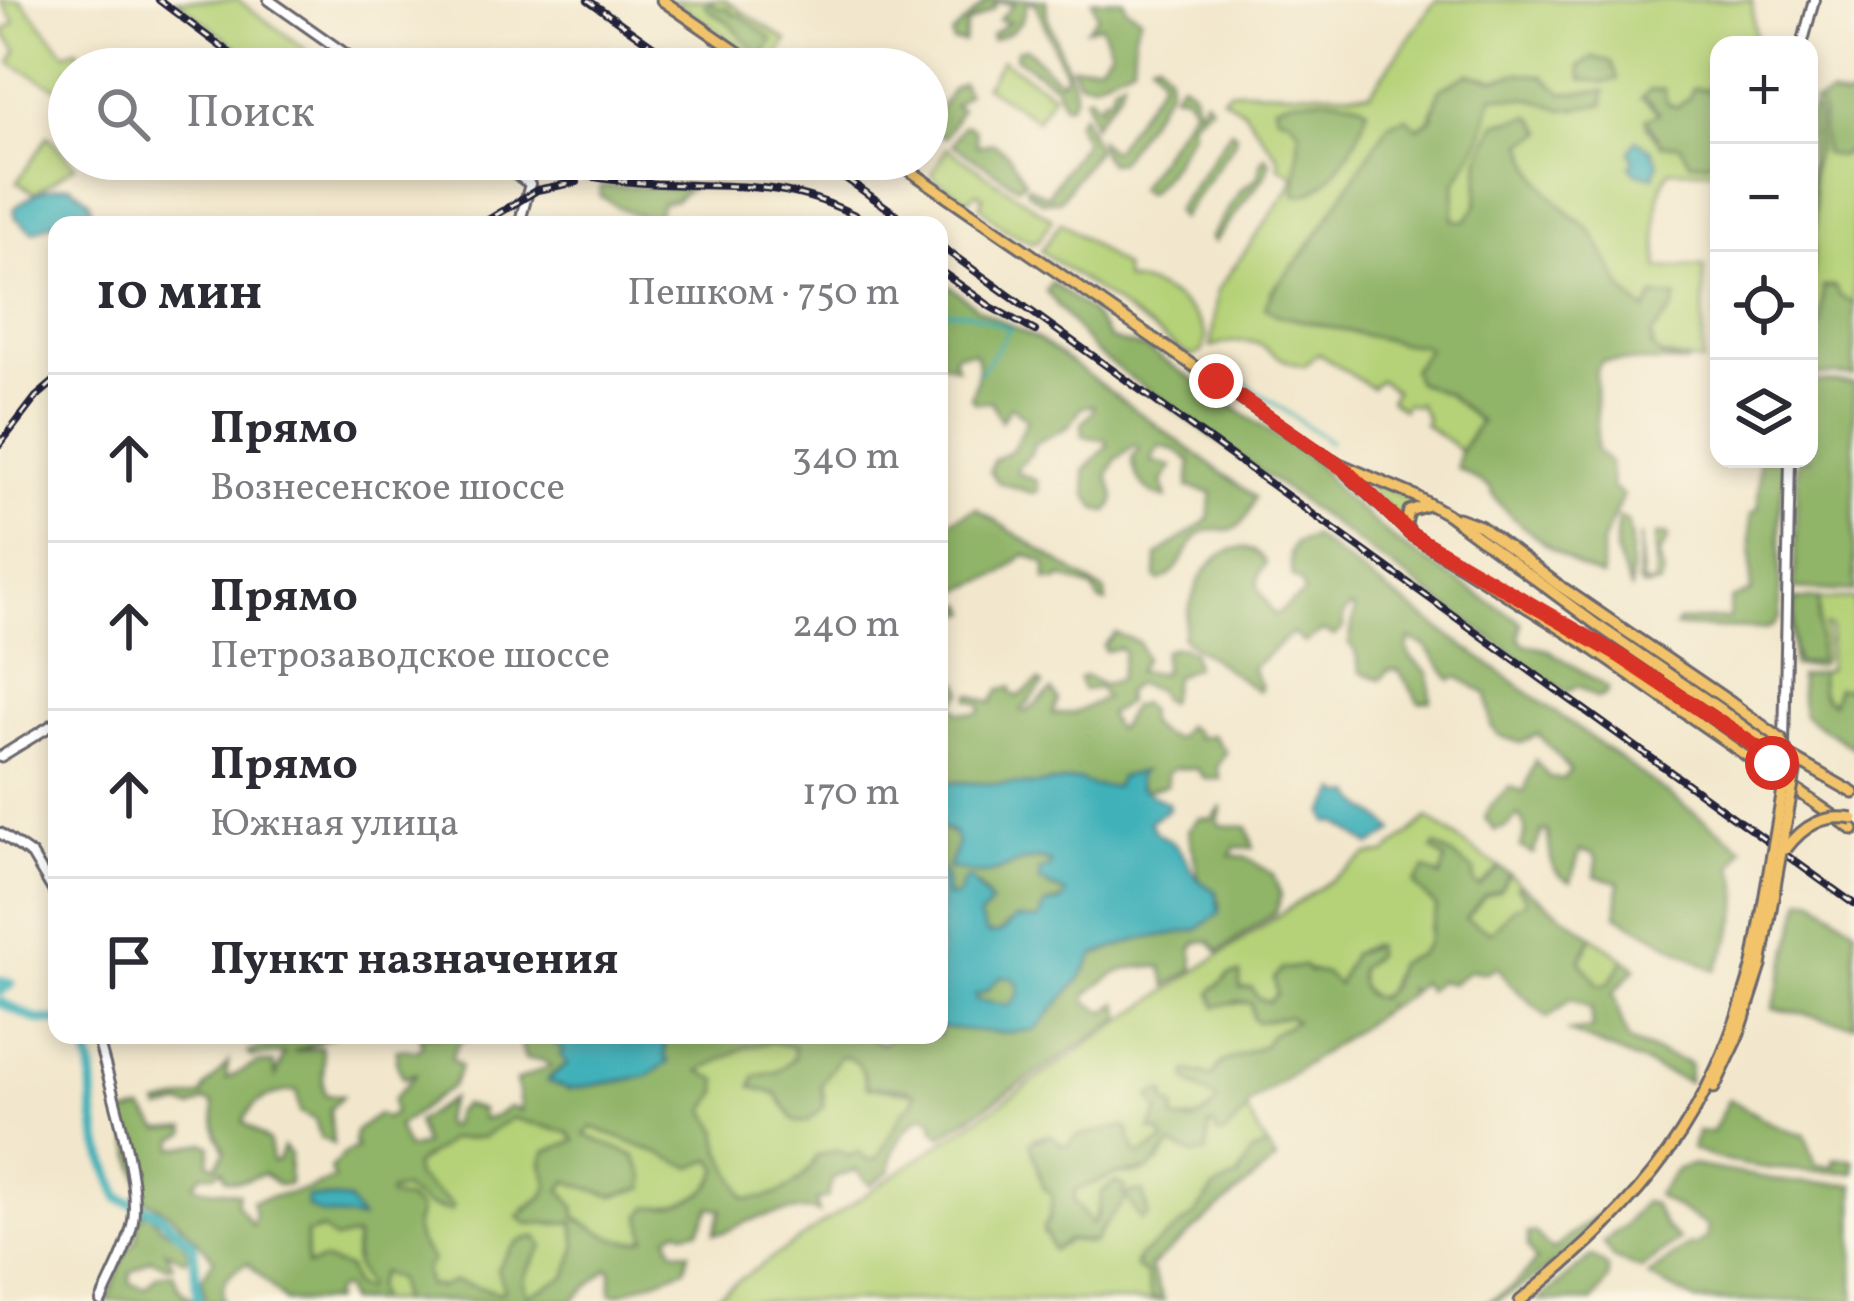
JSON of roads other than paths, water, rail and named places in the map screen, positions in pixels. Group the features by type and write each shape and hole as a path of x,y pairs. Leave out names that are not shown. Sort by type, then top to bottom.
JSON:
{"main road":[{"path":"662,0 732,48"},
{"path":"924,180 1344,469 1412,535 1620,656 1766,756 1783,790 1757,965"},
{"path":"1344,469 1447,514 1756,734 1854,793"},
{"path":"1412,535 1406,524 1409,512 1420,505 1433,506"},
{"path":"1447,514 1480,526 1730,702 1781,739 1792,758 1794,789 1783,854 1757,965 1731,1038 1689,1121 1651,1178 1608,1227 1520,1301"},
{"path":"1517,599 1854,830"},
{"path":"1783,854 1810,824 1835,817 1854,819"}],"street":[{"path":"269,0 337,48"},
{"path":"1804,36 1814,0"},
{"path":"521,216 530,184 524,180"},
{"path":"1784,753 1790,468"},
{"path":"1756,734 1773,733 1784,721"},
{"path":"0,758 48,728"},
{"path":"0,833 32,855 48,882"},
{"path":"99,1044 134,1209 101,1301"}],"water":[{"path":"1636,140 1651,149 1658,162 1654,177 1630,166"},
{"path":"70,185 88,200 94,216 48,216 48,225 33,232 16,218 14,209 47,189"},
{"path":"1142,772 1139,788 1168,803 1169,809 1150,821 1152,827 1177,847 1200,881 1216,891 1220,913 1197,930 1140,939 1094,955 1080,979 1035,1030 998,1033 948,1028 948,897 957,897 969,878 991,904 979,917 986,933 992,935 1015,919 1039,920 1045,905 1061,902 1066,894 1039,881 1040,871 1050,868 1050,862 1031,860 975,874 948,868 958,843 948,831 948,782 1032,785 1079,780 1115,787 1120,777","holes":["1001,976 1013,978 1020,988 1009,1006 976,1000 975,995"]},
{"path":"1338,791 1354,794 1394,831 1371,846 1338,823 1328,822 1325,813"},
{"path":"555,1044 665,1044 669,1062 648,1076 569,1089 547,1081 568,1064 560,1055 564,1050"},
{"path":"307,1197 348,1200 361,1219 322,1214 307,1206"}],"waterway":[{"path":"948,311 968,312 1010,329 979,374"},
{"path":"1224,368 1330,442"},
{"path":"0,981 11,984 0,991"},
{"path":"0,1002 48,1021"},
{"path":"85,1044 97,1132 119,1198 157,1213 193,1245 198,1301"}],"railway":[{"path":"159,0 223,48"},
{"path":"588,0 655,48"},
{"path":"615,180 779,190 856,216"},
{"path":"848,180 898,216"},
{"path":"495,216 537,190 577,182"},
{"path":"948,251 1854,904"},
{"path":"948,276 1035,331"},
{"path":"0,444 48,387"}]}
